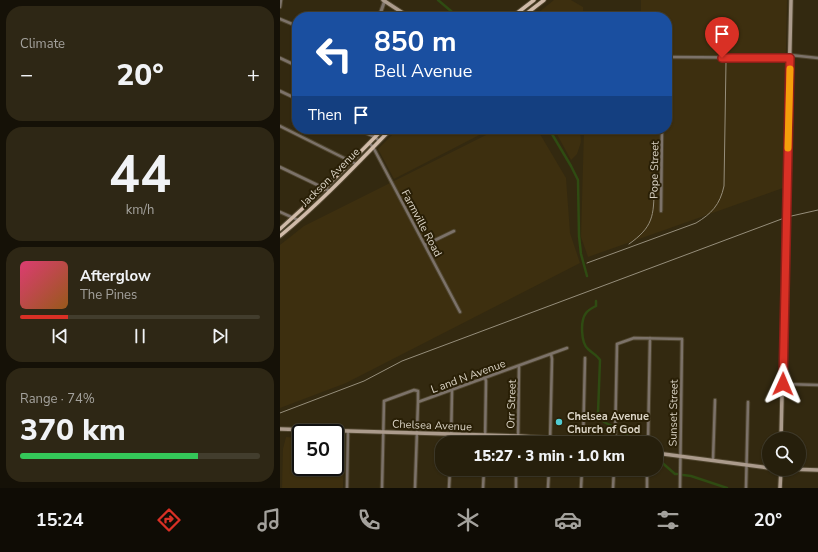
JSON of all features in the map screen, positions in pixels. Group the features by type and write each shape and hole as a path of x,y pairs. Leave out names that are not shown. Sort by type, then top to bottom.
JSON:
{"main road":[{"path":"384,0 402,12"},
{"path":"518,12 534,0"},
{"path":"528,12 544,0"},
{"path":"781,432 791,0"},
{"name":"Jackson Avenue","path":"280,229 324,189 378,134"},
{"name":"Jackson Avenue","path":"280,236 299,221 386,134"},
{"name":"Chelsea Avenue","path":"280,429 518,436"},
{"path":"663,454 762,467"},
{"path":"806,470 818,470"},
{"path":"780,488 781,476"}],"street":[{"path":"280,7 281,0"},
{"path":"380,12 384,0"},
{"path":"280,19 292,24"},
{"path":"672,57 790,56 818,58"},
{"path":"280,58 292,64"},
{"path":"280,91 292,97"},
{"path":"280,126 292,132"},
{"path":"296,134 356,164"},
{"path":"369,134 375,137 378,141"},
{"name":"Pope Street","path":"662,134 662,211"},
{"name":"Farmville Road","path":"369,143 373,147 460,312"},
{"path":"280,167 330,191"},
{"path":"280,212 299,221"},
{"path":"425,245 454,231"},
{"path":"616,436 617,344 634,338 650,338 648,436"},
{"name":"Sunset Street","path":"650,338 682,339 680,488"},
{"name":"L and N Avenue","path":"384,432 384,401 414,390 418,390 418,402 452,391 567,348"},
{"path":"550,436 551,354"},
{"path":"583,436 585,358"},
{"name":"Orr Street","path":"518,436 519,366"},
{"path":"485,378 485,435"},
{"path":"783,384 818,385"},
{"path":"452,391 452,434"},
{"path":"713,460 715,400"},
{"path":"415,488 418,402"},
{"path":"746,488 748,402"},
{"path":"347,488 348,431"},
{"path":"382,488 384,432"},
{"path":"449,488 450,476"},
{"path":"483,488 484,476"},
{"path":"516,476 516,488"},
{"path":"548,488 549,476"},
{"path":"581,488 582,476"},
{"path":"613,488 614,476"},
{"path":"647,476 647,488"}],"shaded area":[{"path":"554,0 571,0 583,7 583,12 539,12"},
{"path":"641,0 787,0 783,188 588,257 581,237 584,134 672,134 672,12 641,12"},
{"path":"393,134 481,134 394,179 378,149"},
{"path":"488,134 540,134 566,178 570,233 580,263 346,383 280,408 280,245 304,226"},
{"path":"557,134 580,134 581,142 577,154 571,160"},
{"path":"286,437 292,437 292,476 343,476 343,488 282,488 283,449"}],"waterway":[{"path":"438,0 452,12"},
{"path":"552,134 578,180 579,236 581,254 587,276"},
{"path":"596,301 596,306 588,311 584,317 582,332 586,346 600,360 598,413 604,422 614,427"},
{"path":"619,430 628,436"},
{"path":"663,464 677,474"},
{"path":"683,475 691,476 727,488"}],"railway":[{"path":"587,263 696,223 706,216 717,204 724,186 726,62"},
{"path":"629,244 643,232 650,220 652,214 654,188"},
{"path":"280,413 364,381 402,361 787,217 818,210"}],"slow traffic":[{"path":"788,148 790,69"}],"place":[{"name":"Chelsea Avenue Church of God","path":"559,422"}],"route":[{"path":"722,58 790,58 783,384"}]}
